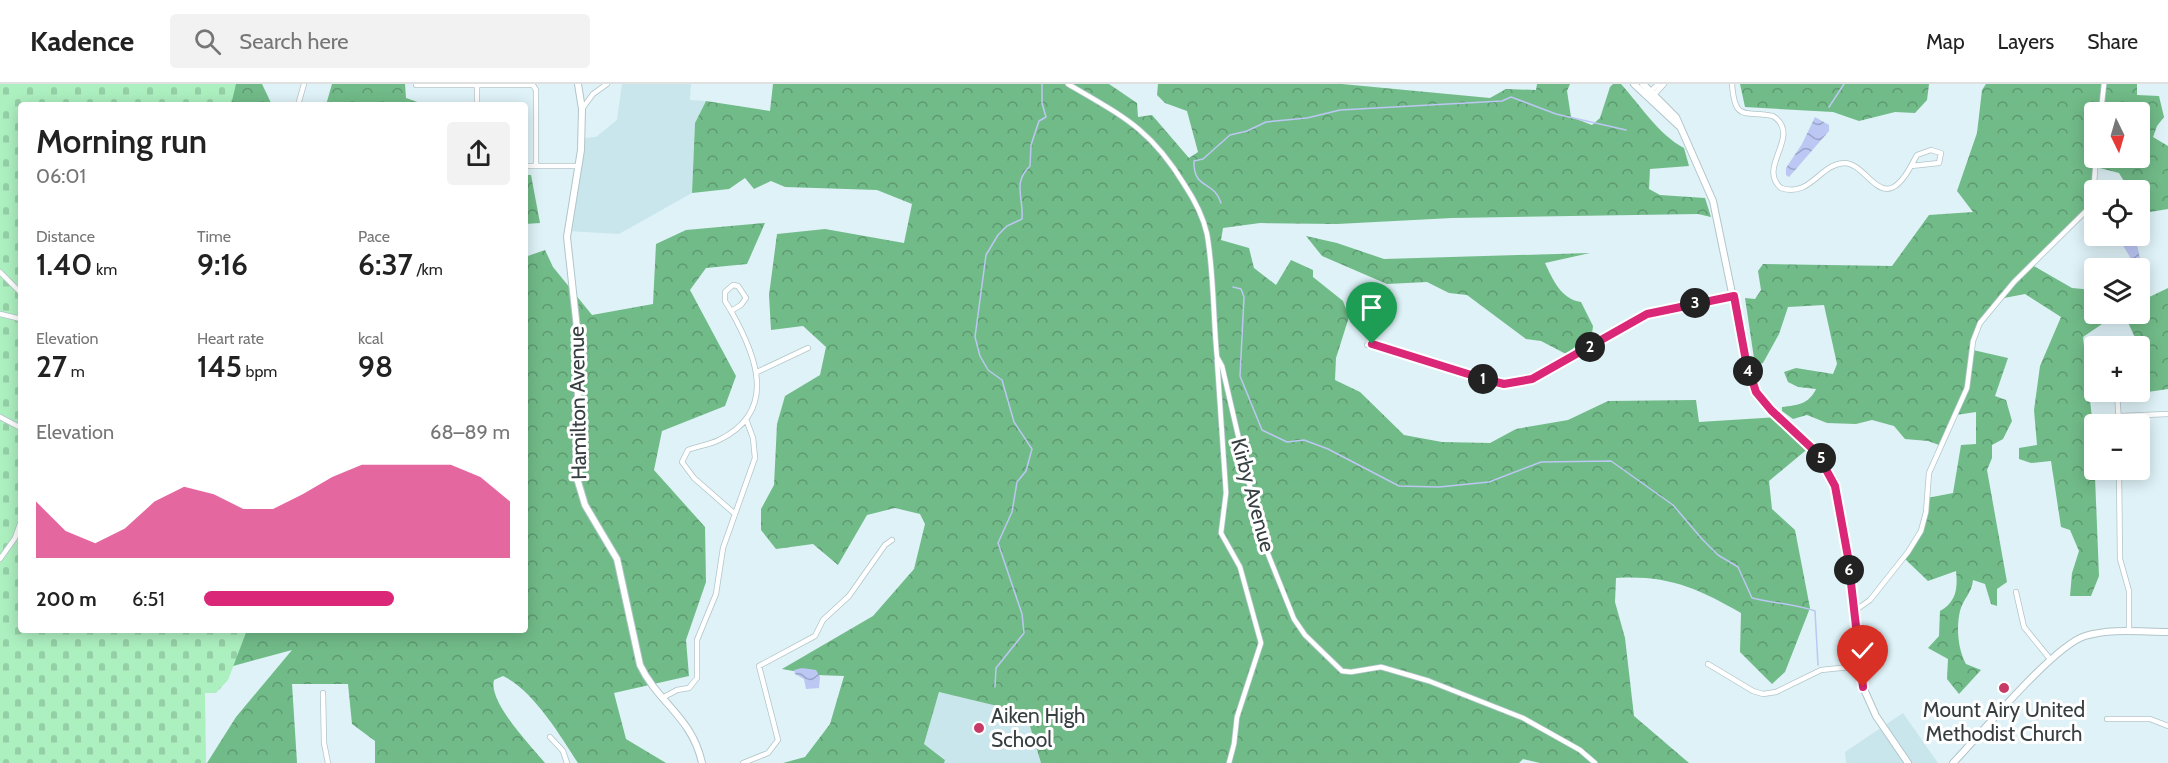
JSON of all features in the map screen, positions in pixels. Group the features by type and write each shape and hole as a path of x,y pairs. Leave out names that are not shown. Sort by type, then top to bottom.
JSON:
{"main road":[{"name":"Hamilton Avenue","path":"578,84 582,109 579,166 569,212 567,237 579,347 576,464 578,485 590,517 617,558 640,665 649,681 691,733 702,763"},
{"path":"1634,84 1651,94"},
{"path":"1643,84 1681,128 1713,201 1746,361 1756,392 1771,410 1817,453 1832,478 1844,533 1863,687 1871,707 1908,763"},
{"path":"1953,763 2064,646 2084,636 2129,632 2168,632"}],"street":[{"path":"298,102 304,84"},
{"path":"582,109 593,94 607,84"},
{"name":"Kirby Avenue","path":"1068,84 1119,113 1148,136 1165,152 1192,196 1207,235 1217,357 1222,366 1262,538 1294,619 1305,635 1342,671 1386,668 1473,697 1532,723 1580,750 1595,763"},
{"path":"1651,94 1658,84"},
{"path":"1651,94 1664,84"},
{"path":"1732,84 1734,101 1740,111 1749,116 1773,116 1783,125 1784,136 1773,170 1774,179 1781,188 1794,190 1804,187 1834,166 1846,163 1858,168 1874,184 1891,187 1902,181 1914,159 1922,153 1936,150 1941,153 1939,163 1911,166"},
{"path":"2102,102 2104,84"},
{"path":"416,85 534,85 536,90 536,166"},
{"path":"477,85 477,102"},
{"path":"579,94 593,94"},
{"path":"528,166 579,166"},
{"path":"1853,612 1870,600 1908,552 1921,531 1926,512 1929,473 1967,388 1973,341 1980,322 2014,282 2088,209 2093,196 2096,168"},
{"path":"0,272 18,290"},
{"path":"731,311 741,305 746,298 738,286 733,285 725,292 725,301 751,347 757,372 755,396 746,419 721,440 688,450 682,459 684,466 694,478 735,514"},
{"path":"1367,345 1372,344 1504,384 1520,382 1532,379 1647,314 1734,296"},
{"path":"0,314 18,318"},
{"path":"757,372 808,348"},
{"path":"1217,357 1226,485 1221,533 1240,567 1261,638 1259,653 1237,717 1229,763"},
{"path":"2150,415 2168,414"},
{"path":"0,417 18,426"},
{"path":"664,697 676,690 689,688 697,678 697,640 716,594 723,548 755,458 753,438 746,419"},
{"path":"2119,480 2120,559 2129,591 2129,632"},
{"path":"0,559 15,538 18,530"},
{"path":"743,762 768,753 778,740 759,666 815,636 823,620 849,596 885,545 892,540"},
{"path":"2016,592 2024,627 2050,659"},
{"path":"1708,664 1753,691 1763,694 1776,692 1821,670 1860,666"},
{"path":"323,693 323,737 328,763"},
{"path":"2107,719 2150,719 2168,726"},
{"path":"550,737 563,751 567,763"}],"shaded area":[{"path":"622,84 691,84 690,100 706,101 695,123 692,193 619,234 567,231 582,138 596,137 617,120"},
{"name":"Aiken High School","path":"939,692 1026,713 1041,763 944,763 945,759 924,744"},
{"path":"1903,713 1938,763 1846,763 1845,752"}],"green space":[{"path":"0,84 236,84 232,102 18,102 18,633 246,633 228,680 216,693 205,693 206,763 0,763"},
{"path":"141,84 262,84 271,102 138,102"},
{"path":"332,84 405,84 406,98 417,102 327,102"},
{"path":"773,84 1109,84 1137,103 1138,117 1152,115 1189,158 1198,152 1187,111 1165,103 1157,95 1158,84 1342,84 1490,98 1506,89 1536,90 1537,84 1570,84 1567,91 1571,117 1592,125 1600,118 1610,87 1613,84 1621,84 1658,127 1684,148 1689,166 1650,169 1649,189 1660,195 1705,198 1711,217 1698,214 1452,218 1337,224 1260,223 1223,228 1221,240 1249,248 1254,268 1276,285 1291,260 1313,270 1313,277 1343,301 1349,317 1336,358 1335,380 1360,392 1404,435 1442,442 1490,443 1516,429 1568,420 1608,401 1696,400 1699,422 1779,417 1811,446 1769,481 1772,509 1795,530 1810,608 1785,672 1772,684 1740,652 1741,613 1682,585 1651,579 1616,578 1615,602 1625,638 1634,716 1689,763 1540,763 1523,759 1519,763 1041,763 1026,713 939,692 924,744 945,760 944,763 783,763 805,757 830,724 844,676 816,675 782,669 873,616 914,569 925,524 920,514 895,508 867,515 838,565 813,544 776,549 761,530 761,509 774,485 777,424 785,396 820,375 826,347 803,326 771,330 769,295 777,234 825,229 904,243 912,204 877,190 785,187 771,181 754,189 745,178 729,189 692,193 695,123 706,101 770,111"},
{"path":"1740,84 1929,84 1927,100 1915,113 1895,112 1859,121 1833,112 1745,107"},
{"path":"1986,84 2137,84 2137,95 2159,96 2164,117 2153,137 2168,146 2168,209 2150,212 2150,180 2123,180 2119,173 2100,168 2150,168 2150,102 2084,102 2084,168 2096,168 2094,180 2084,180 2084,211 2032,265 2072,288 2084,289 2084,324 2102,324 2083,337 2084,402 2090,402 2092,414 2084,414 2084,480 2095,480 2099,576 2091,596 2070,596 2072,573 2079,551 2070,530 2061,527 2051,461 2031,463 2019,459 2019,448 2037,445 2034,410 2040,366 2061,317 2025,294 1999,299 1980,323 1973,350 2008,358 1995,396 2006,400 2012,421 2003,439 1992,445 1992,458 1987,470 2007,582 1997,589 1997,606 1991,604 1985,584 1973,580 1971,589 1961,607 1958,631 1961,652 1966,664 1981,670 1959,694 1947,679 1948,659 1928,648 1939,636 1940,611 1950,603 1955,594 1956,571 1928,581 1904,558 1921,531 1927,498 1953,493 1961,445 1976,444 1976,412 1956,415 1942,446 1928,441 1905,439 1894,426 1872,420 1856,424 1827,423 1807,415 1793,419 1782,411 1782,407 1806,401 1816,389 1798,387 1788,382 1784,372 1796,368 1833,374 1837,364 1824,305 1788,307 1779,334 1763,363 1755,365 1745,298 1755,299 1761,290 1758,271 1763,264 1892,266 1929,215 1973,212 1957,191 1977,133 1982,90"},
{"path":"528,175 531,175 540,223 528,224"},
{"path":"765,223 747,264 706,268 690,290 736,376 725,406 662,431 654,470 705,527 706,582 686,640 689,676 614,693 626,739 666,763 578,763 535,702 503,676 494,680 497,700 521,735 545,763 375,763 375,741 352,724 348,684 292,684 297,763 207,763 236,717 292,650 222,669 0,763 0,322 18,586 18,633 528,633 528,256 545,250 553,267 592,315 653,304 656,244 686,230"},
{"path":"1306,236 1337,243 1384,259 1590,253 1545,263 1563,293 1581,302 1593,326 1592,334 1566,354 1541,341 1526,339 1467,295 1449,293 1427,282 1387,284 1322,256"},
{"path":"2168,288 2168,389 2150,392 2150,336 2134,336 2129,324 2150,324 2150,297"}],"water":[{"path":"1815,117 1829,125 1829,131 1789,177 1786,175 1786,168 1802,144"},
{"path":"2123,246 2137,246 2140,258 2130,257"},
{"path":"802,668 816,670 820,677 819,688 806,689 804,679 795,674 794,670"}],"waterway":[{"path":"995,687 996,668 1024,633 1022,614 998,543 1012,512 1017,482 1026,471 1032,449 1014,422 1002,380 988,370 980,356 975,337 986,255 998,235 1007,226 1022,219 1021,178 1030,166 1031,145 1039,121 1046,117 1042,103 1042,84"},
{"path":"1829,107 1844,84"},
{"path":"1221,203 1214,191 1197,177 1194,161 1203,159 1230,135 1247,131 1266,122 1307,118 1340,110 1502,101 1511,97 1556,114 1626,130"},
{"path":"1233,287 1241,289 1244,297 1240,376 1262,430 1287,442 1304,440 1328,449 1399,486 1439,487 1489,482 1541,462 1611,461 1673,505 1718,555 1738,567 1752,598 1815,611 1818,665"}],"place":[{"name":"Mount Airy United Methodist Church","path":"2004,688"},
{"name":"Aiken High School","path":"979,728"}],"route":[{"path":"1372,344 1484,379 1504,384 1520,382 1532,379 1647,314 1660,309 1734,296 1746,361 1756,392 1771,410 1817,453 1835,486 1848,557 1863,687"}]}
